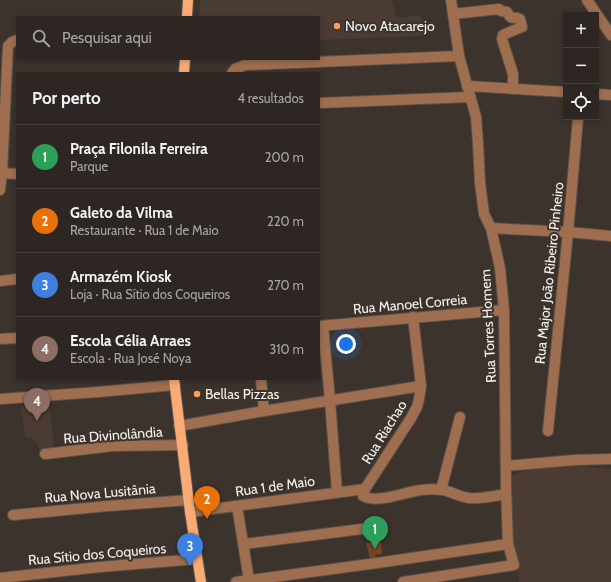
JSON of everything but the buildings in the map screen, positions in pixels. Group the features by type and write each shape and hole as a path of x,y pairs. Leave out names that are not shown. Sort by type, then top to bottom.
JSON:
{"main road":[{"path":"187,16 188,0"},
{"path":"184,72 185,60"},
{"path":"175,382 190,512 201,582"}],"street":[{"name":"Rua Torres Homem","path":"402,582 514,565 508,544 504,310 500,268 491,228 484,214 476,122 459,56 451,0"},
{"path":"587,0 611,35"},
{"path":"454,14 499,9 507,12 512,18 520,19 522,27 503,35 502,39 513,74 513,89"},
{"path":"0,190 8,46 16,40"},
{"path":"233,71 245,65 459,56"},
{"path":"467,86 563,92"},
{"path":"599,94 611,95"},
{"path":"320,103 470,97"},
{"name":"Rua Major João Ribeiro Pinheiro","path":"548,431 578,120"},
{"path":"1,173 16,174"},
{"path":"491,228 611,236"},
{"path":"0,281 16,280"},
{"name":"Rua Manoel Correia","path":"321,326 504,310"},
{"name":"Rua Riachao","path":"364,489 411,418 420,399 421,386 413,317"},
{"path":"321,326 330,400 337,492"},
{"path":"0,339 16,338"},
{"path":"261,380 264,410"},
{"path":"1,399 175,382"},
{"path":"180,426 264,410 421,386"},
{"path":"442,490 460,417"},
{"name":"Rua Divinolândia","path":"45,454 113,446 183,445"},
{"path":"506,466 575,460 611,459"},
{"path":"364,489 363,496 367,498 385,497 422,490 442,490 470,498 482,498 506,491"},
{"name":"Rua 1 de Maio","path":"190,512 364,489"},
{"name":"Rua Nova Lusitânia","path":"13,515 189,500"},
{"path":"238,506 249,580"},
{"path":"244,544 362,529"},
{"path":"236,582 508,544"},
{"name":"Rua Sítio dos Coqueiros","path":"0,578 100,567 197,559"}],"shaded area":[{"path":"200,0 392,0 397,18 421,15 423,36 320,40 320,16 199,16"},
{"path":"49,404 54,449 40,451 37,442 25,436 21,407"},
{"path":"549,463 611,469 611,582 519,582 513,548 509,476"},
{"path":"381,541 382,554 375,555 376,562 371,561 366,543"}],"place":[{"name":"Novo Atacarejo","path":"337,26"},
{"name":"Bellas Pizzas","path":"197,394"},
{"name":"Escola Célia Arraes","path":"37,421"},
{"name":"Galeto da Vilma","path":"207,519"},
{"name":"Praça Filonila Ferreira","path":"375,549"},
{"name":"Armazém Kiosk","path":"190,566"}]}
